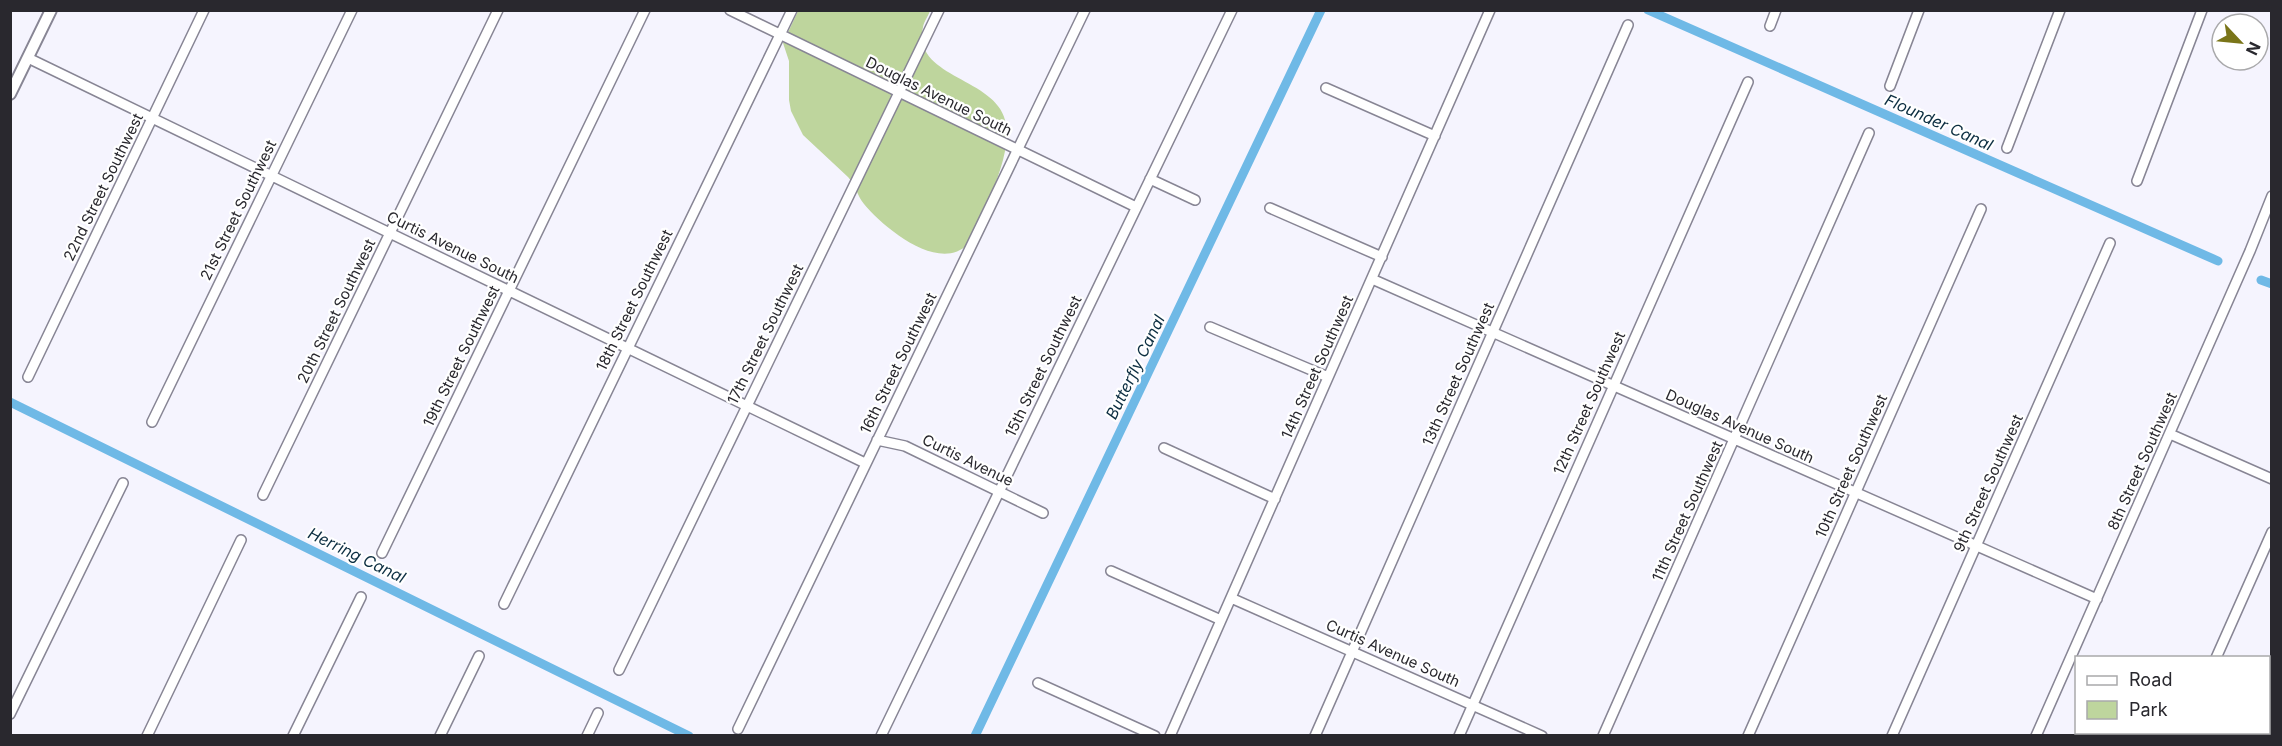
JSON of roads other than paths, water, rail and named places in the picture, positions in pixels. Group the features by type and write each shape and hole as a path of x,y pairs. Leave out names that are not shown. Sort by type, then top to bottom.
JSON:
{"street":[{"path":"10,94 51,10"},
{"name":"22nd Street Southwest","path":"28,377 204,10"},
{"name":"21st Street Southwest","path":"152,422 352,10"},
{"name":"20th Street Southwest","path":"263,495 498,10"},
{"name":"19th Street Southwest","path":"382,554 645,10"},
{"name":"Douglas Avenue South","path":"730,10 1136,207"},
{"name":"18th Street Southwest","path":"504,603 792,10"},
{"name":"17th Street Southwest","path":"620,670 939,10"},
{"name":"16th Street Southwest","path":"738,729 1085,10"},
{"name":"15th Street Southwest","path":"881,735 1232,10"},
{"path":"1478,10 1489,12"},
{"path":"1770,26 1776,10"},
{"path":"1890,86 1919,10"},
{"path":"2007,148 2060,10"},
{"path":"2137,181 2202,10"},
{"name":"14th Street Southwest","path":"1170,735 1489,12"},
{"name":"13th Street Southwest","path":"1315,735 1628,25"},
{"name":"Curtis Avenue South","path":"28,58 865,463"},
{"name":"12th Street Southwest","path":"1459,735 1748,82"},
{"path":"1326,88 1435,136"},
{"name":"11th Street Southwest","path":"1603,735 1869,133"},
{"path":"1150,178 1195,200"},
{"name":"8th Street Southwest","path":"2037,735 2250,251 2271,196"},
{"path":"1269,208 1382,257"},
{"name":"10th Street Southwest","path":"1748,735 1981,209"},
{"name":"9th Street Southwest","path":"1892,735 2110,243"},
{"name":"Douglas Avenue South","path":"1372,279 2097,599"},
{"path":"1210,327 1328,377"},
{"path":"2170,434 2271,480"},
{"name":"Curtis Avenue","path":"877,440 905,446 1043,513"},
{"path":"1164,448 1275,498"},
{"path":"10,714 123,483"},
{"path":"2216,656 2271,532"},
{"path":"147,735 241,540"},
{"path":"1111,571 1221,620"},
{"path":"293,735 361,597"},
{"name":"Curtis Avenue South","path":"1231,598 1542,735"},
{"path":"440,735 479,656"},
{"path":"1038,683 1155,735"},
{"path":"587,735 598,713"}],"waterway":[{"name":"Butterfly Canal","path":"975,736 1321,10"},
{"name":"Flounder Canal","path":"1648,10 2218,261"},
{"name":"Flounder Canal","path":"2261,280 2272,284"},
{"name":"Herring Canal","path":"10,402 689,736"}]}
